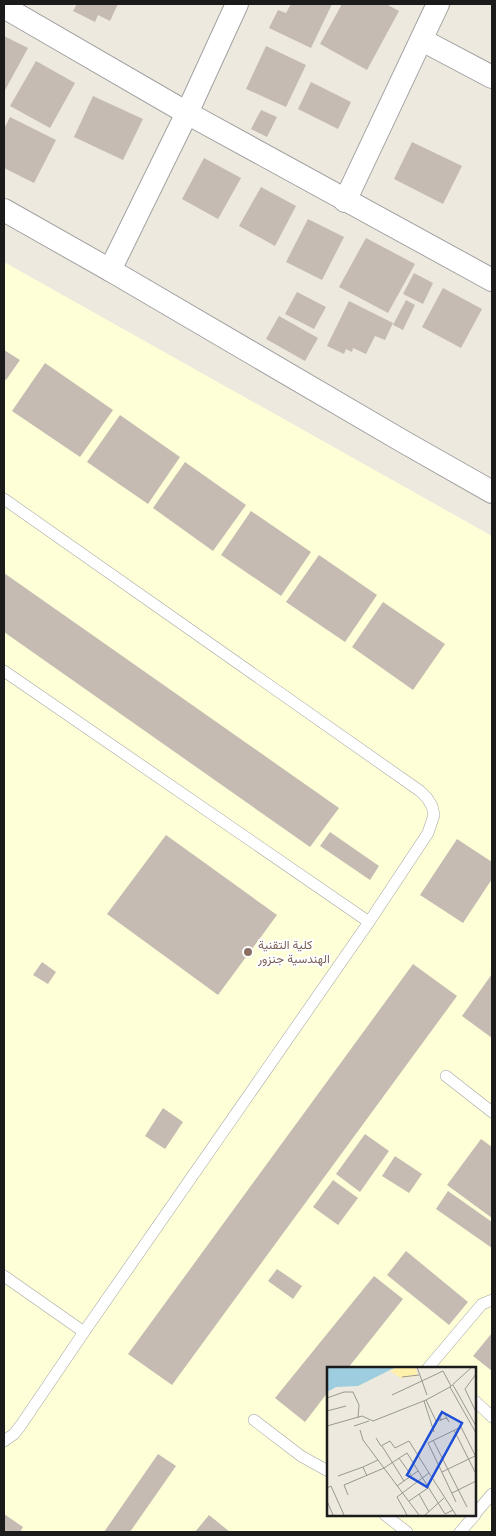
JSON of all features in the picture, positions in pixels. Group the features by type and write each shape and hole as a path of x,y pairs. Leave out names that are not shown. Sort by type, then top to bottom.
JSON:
{"street":[{"path":"110,270 187,113 237,4"},
{"path":"345,201 438,4"},
{"path":"4,8 187,113 492,280"},
{"path":"422,40 492,77"},
{"path":"4,210 492,492"}],"lane":[{"path":"4,499 420,791 432,806 434,815 428,833 369,922 21,1425 14,1434 4,1441"},
{"path":"4,671 369,922"},
{"path":"446,1076 492,1112"},
{"path":"4,1276 84,1332"},
{"path":"434,1366 482,1304 492,1300"},
{"path":"476,1402 492,1418"},
{"path":"254,1420 301,1456 327,1470"},
{"path":"476,1514 492,1494"},
{"path":"386,1516 407,1532"},
{"path":"460,1532 474,1516"}],"shaded area":[{"name":"كلية التقنية الهندسية جنزور","path":"4,262 492,536 492,1532 4,1532"}],"building":[{"path":"77,4 118,4 110,21 98,15 95,22 73,11"},
{"path":"291,4 332,4 311,48 269,28 278,10 286,13"},
{"path":"342,4 386,4 399,11 367,70 320,44"},
{"path":"4,36 28,48 4,92"},
{"path":"266,46 306,65 286,107 246,89"},
{"path":"36,61 75,83 50,128 10,106"},
{"path":"311,82 351,102 338,129 298,109"},
{"path":"93,96 143,119 123,160 74,137"},
{"path":"261,110 277,117 267,137 251,129"},
{"path":"10,117 56,140 34,183 4,168 4,129"},
{"path":"412,142 462,166 443,204 394,179"},
{"path":"204,158 241,178 218,219 182,199"},
{"path":"261,187 296,206 275,246 239,226"},
{"path":"308,219 344,237 322,280 286,262"},
{"path":"366,238 415,264 388,313 339,287"},
{"path":"414,273 433,283 423,304 403,294"},
{"path":"443,288 482,309 461,348 422,327"},
{"path":"297,292 326,307 314,329 285,314"},
{"path":"406,300 415,305 403,330 393,325"},
{"path":"349,301 393,323 385,340 375,336 366,354 353,348 352,352 346,349 344,354 327,346"},
{"path":"279,316 318,338 305,361 266,339"},
{"path":"4,350 20,360 6,380 4,379"},
{"path":"45,363 113,410 80,457 12,411"},
{"path":"120,415 180,457 148,504 87,462"},
{"path":"185,462 246,505 213,551 153,508"},
{"path":"251,511 311,552 281,596 221,555"},
{"path":"319,555 377,595 345,642 286,602"},
{"path":"4,573 339,808 310,847 4,632"},
{"path":"383,602 445,644 413,690 352,647"},
{"path":"330,832 379,866 370,880 320,846"},
{"path":"166,835 277,915 218,995 107,914"},
{"path":"457,839 492,862 492,879 463,923 420,895"},
{"path":"42,962 56,972 48,984 33,975"},
{"path":"413,964 457,996 172,1385 128,1354"},
{"path":"492,974 492,1038 462,1016"},
{"path":"163,1108 183,1122 165,1149 145,1136"},
{"path":"365,1134 389,1151 360,1192 336,1174"},
{"path":"481,1139 492,1147 492,1218 447,1185"},
{"path":"395,1156 422,1174 409,1193 382,1176"},
{"path":"333,1180 358,1198 338,1225 313,1207"},
{"path":"448,1191 492,1222 492,1248 436,1209"},
{"path":"406,1251 468,1302 449,1325 387,1275"},
{"path":"277,1269 302,1286 293,1299 268,1281"},
{"path":"374,1276 403,1299 349,1367 327,1367 327,1393 305,1422 275,1398"},
{"path":"492,1333 492,1371 473,1356"},
{"path":"158,1454 176,1466 130,1532 104,1532"},
{"path":"4,1514 23,1527 20,1532 4,1532"},
{"path":"209,1515 230,1532 195,1532"}],"place":[{"name":"كلية التقنية الهندسية جنزور","path":"248,952"}]}
